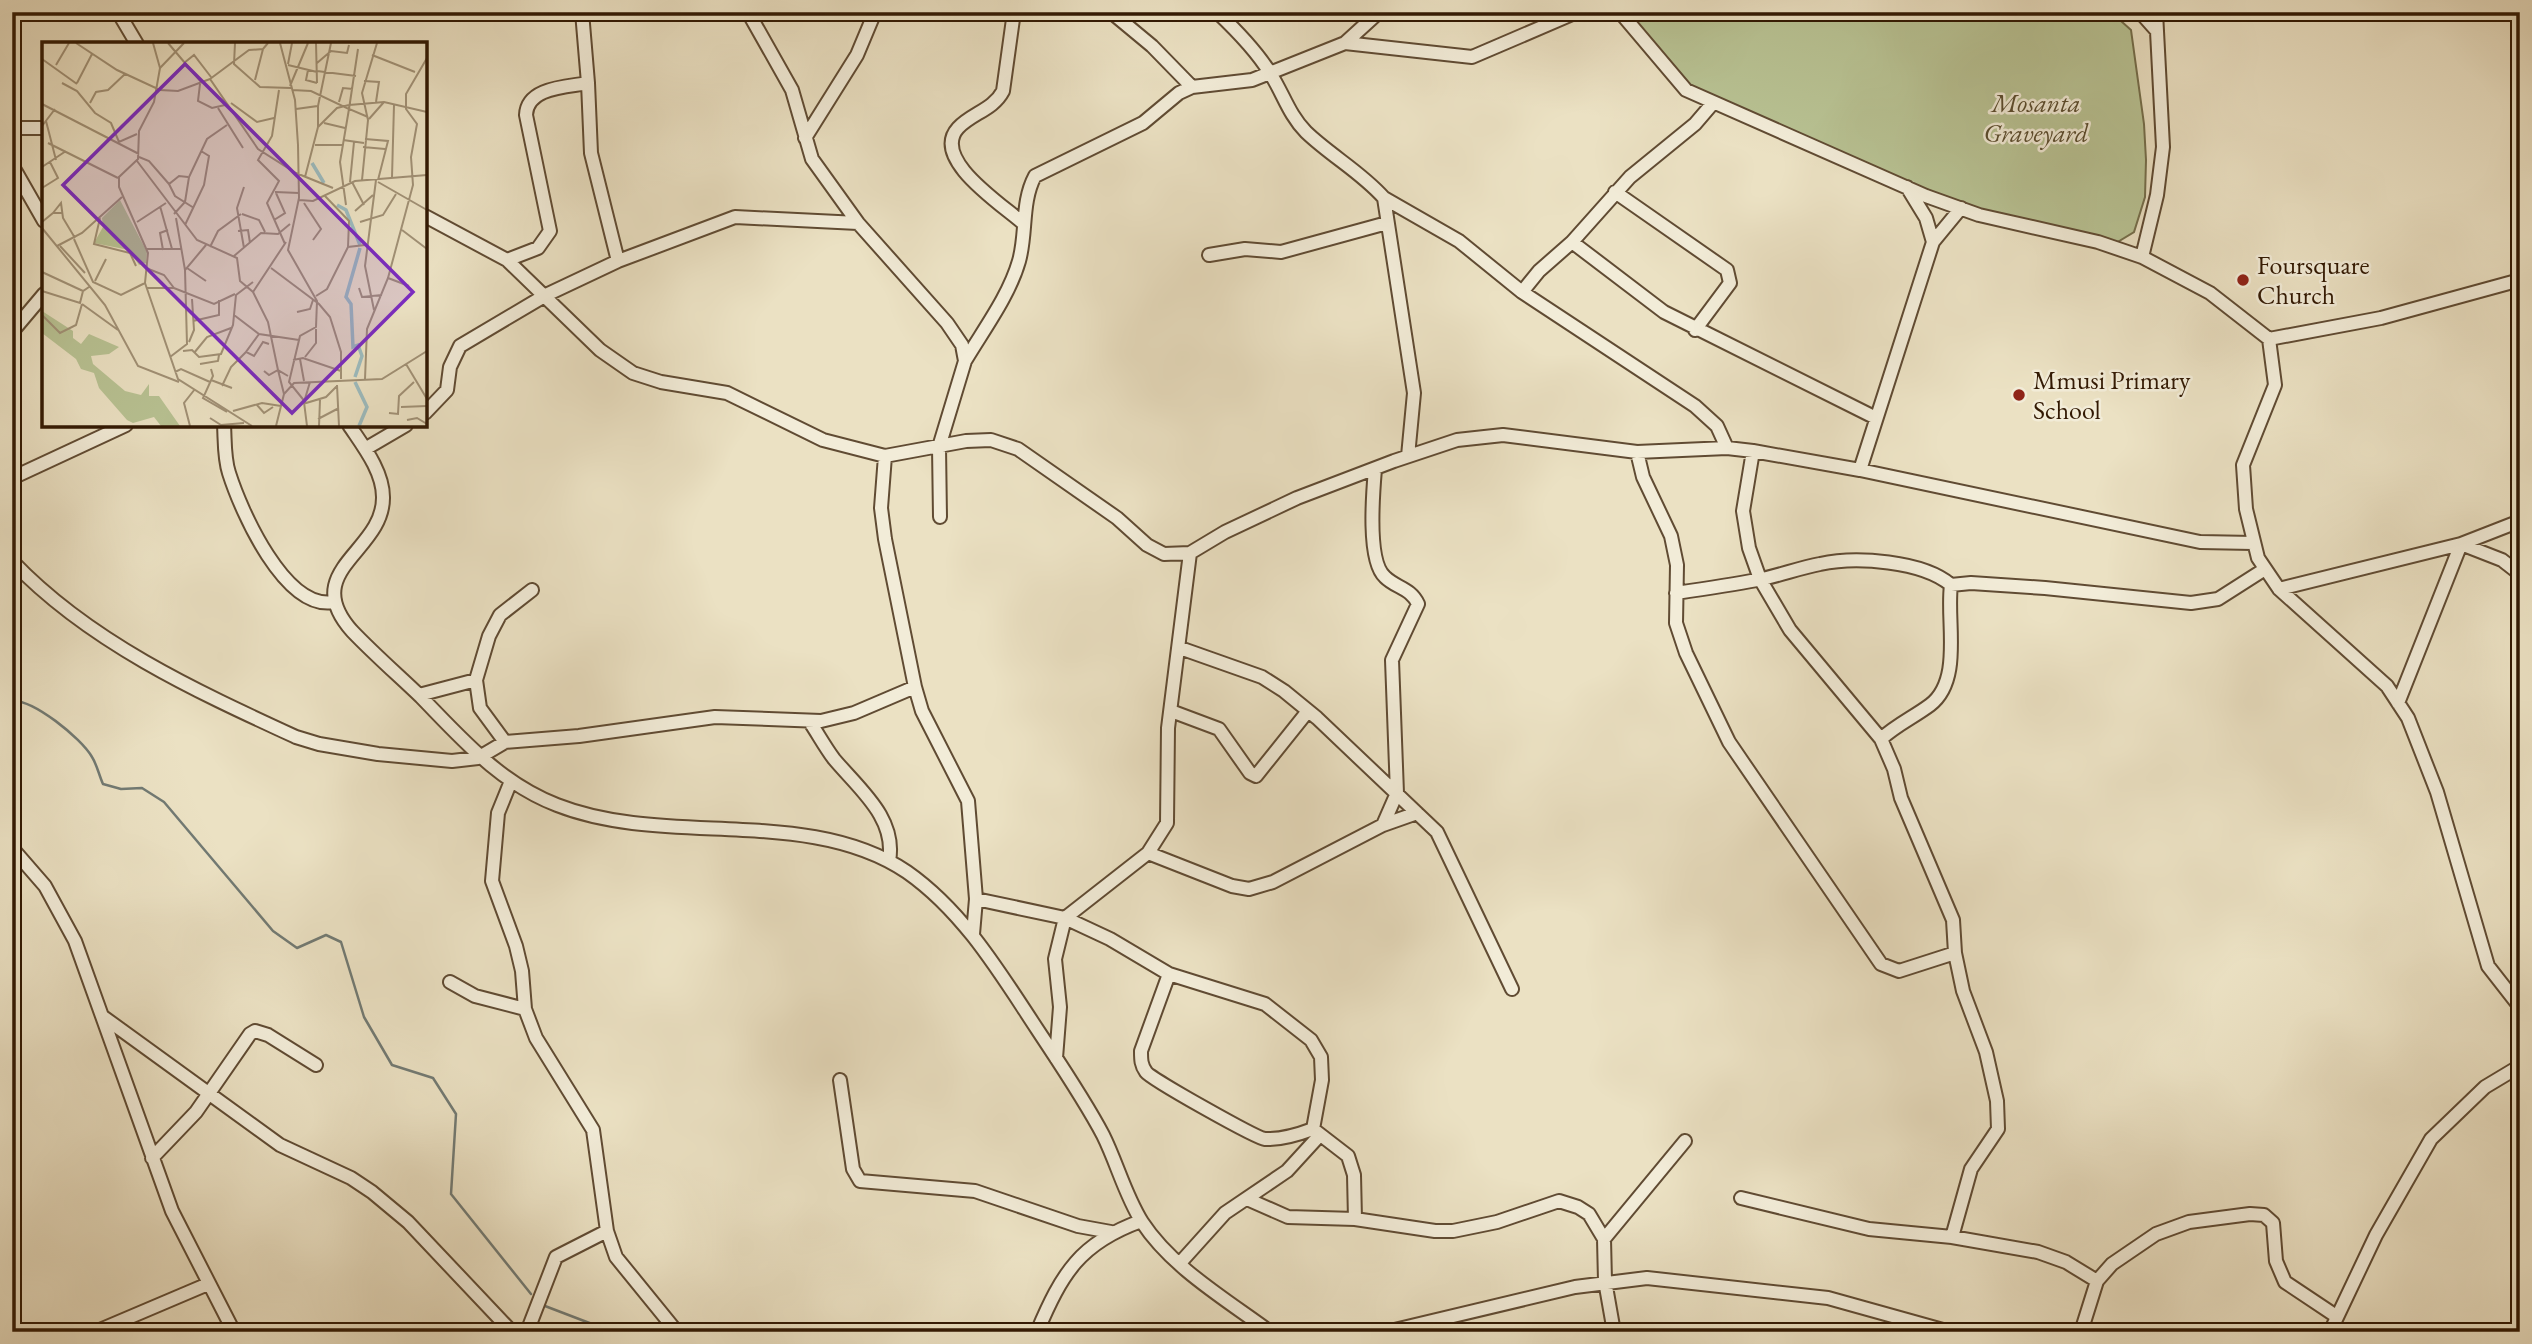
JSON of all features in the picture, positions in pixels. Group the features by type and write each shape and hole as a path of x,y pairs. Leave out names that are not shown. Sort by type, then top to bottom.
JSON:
{"street":[{"path":"118,12 136,42"},
{"path":"582,12 591,153 618,261"},
{"path":"748,12 792,90 812,159 858,223 947,323 962,345 965,361"},
{"path":"805,138 857,55 875,12"},
{"path":"1017,12 1013,19 1003,91 998,101 959,127 950,141 950,152 965,173 1024,224"},
{"path":"1111,12 1152,46 1192,88"},
{"path":"1217,12 1243,38 1270,73 1289,111 1307,132 1364,176 1384,198 1459,241 1522,292 1695,406 1717,426 1727,448"},
{"path":"940,517 939,447 965,361 1006,293 1020,260 1029,187 1035,176 1143,123 1179,93 1192,88 1252,80 1345,43 1379,12"},
{"path":"1345,43 1472,57 1577,12"},
{"path":"2140,12 2156,30"},
{"path":"2142,257 2157,195 2163,147 2156,12"},
{"path":"1627,16 1686,90 1961,208 2098,242 2142,257 2210,293 2269,339 2275,385 2243,465 2246,509 2253,543 2265,569 2279,589 2387,686 2408,718 2437,792 2488,965 2520,1007"},
{"path":"507,260 538,248 550,231 526,115 527,106 535,96 548,91 588,83"},
{"path":"1522,292 1539,271 1572,242 1615,192 1695,124 1713,103"},
{"path":"12,128 42,128"},
{"path":"12,165 42,218"},
{"path":"1907,187 1926,218 1933,242"},
{"path":"1615,192 1727,270 1730,283 1695,330"},
{"path":"1384,198 1414,393 1408,456"},
{"path":"1860,470 1933,242 1961,208"},
{"path":"427,217 507,260 600,350 633,373 661,382 727,393 823,440 885,456 992,440 1018,449 1117,519 1147,545 1164,554 1189,553 1225,532 1297,498 1408,456 1481,435 1503,435 1637,452 1727,448 1753,451 1860,470 2200,542 2253,543"},
{"path":"427,411 447,390 450,367 460,346 546,295 618,261 735,217 858,223"},
{"path":"1209,256 1245,249 1281,252 1387,223"},
{"path":"1572,242 1638,294 1695,330 1876,418"},
{"path":"2269,339 2381,318 2520,280"},
{"path":"12,332 42,296"},
{"path":"12,478 122,427"},
{"path":"224,427 229,473 265,554 281,574 311,599 319,603 334,602"},
{"path":"350,427 365,449 382,484 381,514 339,574 333,594 334,602 352,630 419,695 478,758 511,781 558,806 591,815 656,825 815,838 857,848 889,861 923,884 973,934 1056,1058 1104,1137 1141,1221 1180,1263 1270,1332"},
{"path":"365,449 403,427"},
{"path":"1753,451 1743,511 1749,548 1760,579 1790,630 1881,739 1894,769 1901,798 1953,920 1955,953 1963,991 1986,1052 1997,1101 1998,1129 1971,1170 1952,1237"},
{"path":"1637,452 1643,477 1671,536 1677,565 1676,623 1686,653 1728,742 1881,964 1891,971 1899,971 1955,953"},
{"path":"885,456 881,508 885,539 915,687 922,711 968,801 976,899 973,934"},
{"path":"1375,469 1373,530 1379,569 1384,577 1414,595 1418,604 1392,660 1397,793 1383,825"},
{"path":"2279,589 2460,544 2520,521"},
{"path":"2460,544 2502,560 2520,574"},
{"path":"2398,703 2460,544"},
{"path":"1056,1058 1060,1007 1055,959 1065,918 1148,853 1165,830 1169,814 1171,711 1189,553"},
{"path":"12,561 55,603 139,657 296,737 319,744 378,754 452,761 478,758 505,742 621,731 715,717 810,722 854,713 915,687"},
{"path":"1676,593 1760,579 1822,563 1850,561 1915,567 1933,572 1951,585 1971,583 2045,587 2191,603 2218,599 2265,569"},
{"path":"1881,739 1895,726 1931,704 1942,690 1949,664 1951,585"},
{"path":"505,742 480,708 476,680 489,636 500,615 532,590"},
{"path":"1180,648 1262,677 1308,710 1437,832 1512,989"},
{"path":"419,695 476,680"},
{"path":"1171,711 1219,729 1250,772 1256,776 1308,710"},
{"path":"810,722 830,753 863,791 881,818 892,846 889,861"},
{"path":"511,781 498,813 492,881 516,946 522,971 525,1009 536,1038 593,1130 607,1231 616,1257 677,1332"},
{"path":"1148,853 1240,889 1249,889 1273,882 1383,825 1418,813"},
{"path":"12,848 39,878 75,941 172,1211 234,1332"},
{"path":"976,899 1065,918 1110,939 1169,974 1265,1004 1311,1040 1321,1057 1323,1068 1316,1132 1287,1171 1225,1213 1180,1263"},
{"path":"1169,974 1141,1051 1140,1062 1147,1074 1213,1110 1249,1135 1263,1139 1316,1132 1343,1152 1351,1163 1355,1219"},
{"path":"450,982 475,996 525,1009"},
{"path":"101,1016 280,1145 351,1178 389,1206 512,1332"},
{"path":"152,1158 187,1123 244,1039 255,1031 268,1035 316,1065"},
{"path":"2330,1332 2376,1235 2431,1139 2485,1087 2520,1066"},
{"path":"840,1080 853,1169 860,1181 975,1191 1078,1226 1111,1232"},
{"path":"1604,1240 1685,1141"},
{"path":"1741,1198 1870,1230 1952,1237 2038,1252 2066,1262 2097,1281"},
{"path":"1247,1199 1289,1217 1355,1219 1435,1231 1453,1231 1497,1222 1559,1201 1578,1207 1589,1214 1604,1240 1605,1282 1614,1332"},
{"path":"2081,1332 2097,1281 2112,1264 2157,1234 2189,1222 2264,1215 2273,1223 2276,1261 2285,1282 2336,1315"},
{"path":"1037,1332 1067,1272 1089,1248 1111,1232 1141,1221"},
{"path":"527,1332 556,1257 607,1231"},
{"path":"1386,1332 1605,1282 1647,1278 1828,1298 1948,1332"},
{"path":"95,1332 208,1284"}],"green space":[{"name":"Mosanta Graveyard","path":"1643,12 2111,12 2131,30 2144,124 2145,197 2134,232 2111,246 1993,217 1934,195 1693,89 1636,23"}],"waterway":[{"path":"12,701 32,706 44,713 78,740 92,757 103,784 121,789 142,788 164,802 273,931 297,948 326,935 341,942 364,1017 392,1065 433,1078 456,1114 451,1194 531,1294"},
{"path":"545,1306 613,1332"}],"place":[{"name":"Foursquare Church","path":"2243,280"},
{"name":"Mmusi Primary School","path":"2019,395"}]}
